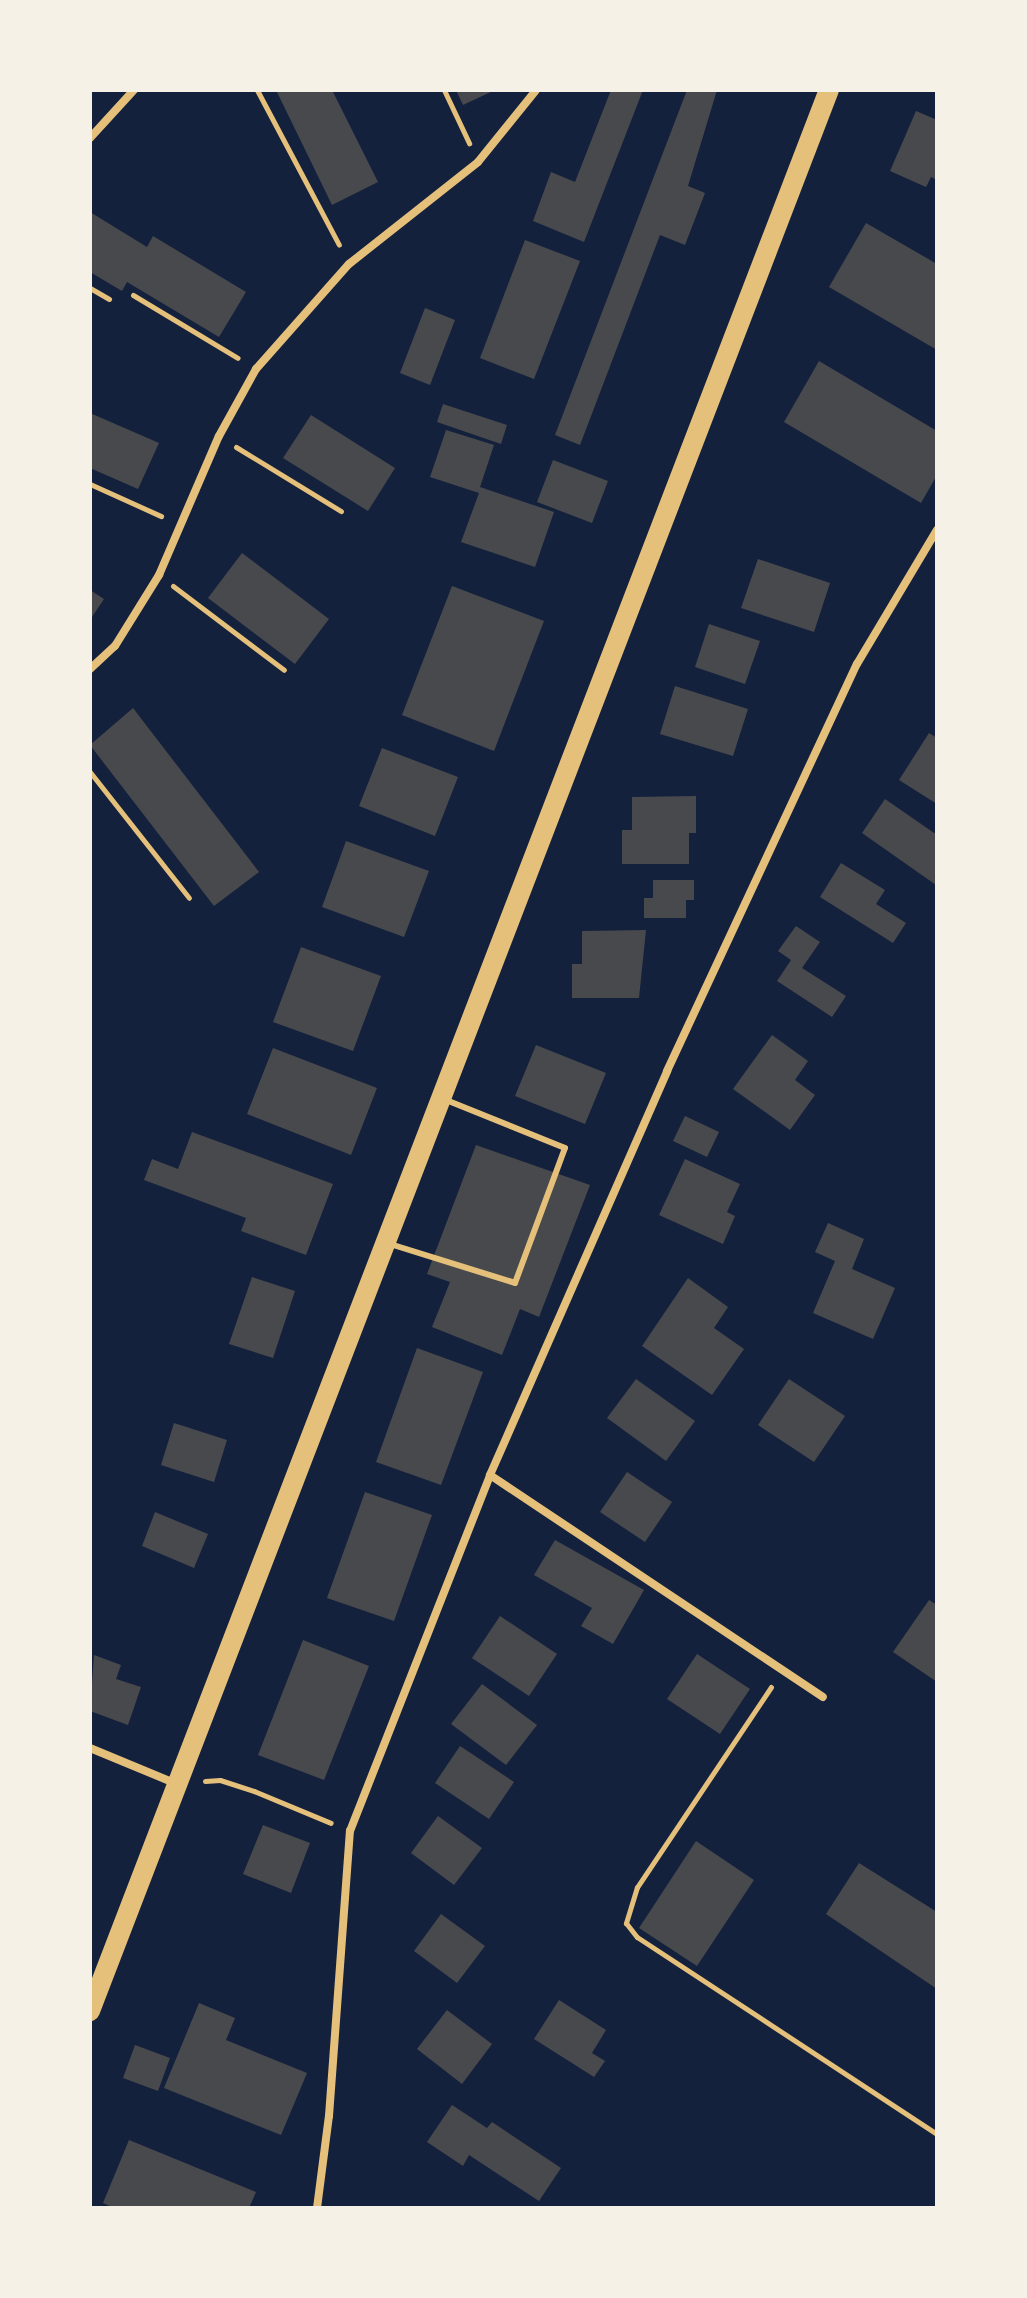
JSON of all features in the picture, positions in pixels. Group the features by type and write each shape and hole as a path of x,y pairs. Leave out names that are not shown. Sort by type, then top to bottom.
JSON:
{"main road":[{"path":"90,2011 383,1241 829,90"}],"street":[{"path":"90,138 134,90"},
{"path":"90,669 115,646 159,575 219,436 256,369 349,264 478,162 536,90"},
{"path":"317,2208 329,2116 350,1831 490,1475 667,1071 857,664 937,530"},
{"path":"490,1475 823,1697"},
{"path":"90,1748 178,1784"}],"lane":[{"path":"383,1241 515,1283 565,1148 439,1097"}],"path":[{"path":"257,90 349,264"},
{"path":"444,90 478,162"},
{"path":"90,288 109,299"},
{"path":"133,295 256,369"},
{"path":"219,436 341,511"},
{"path":"90,484 180,525"},
{"path":"159,575 284,670"},
{"path":"90,772 189,898"},
{"path":"782,1670 637,1887 626,1923 637,1937 937,2134"},
{"path":"220,1780 350,1831"}],"building":[{"path":"276,90 332,90 378,182 332,205"},
{"path":"456,90 495,90 463,105"},
{"path":"611,90 643,90 584,242 533,221 551,172 575,182"},
{"path":"687,90 717,90 688,186 705,193 685,245 660,235 580,445 555,435"},
{"path":"916,111 937,120 937,180 931,177 926,187 890,171"},
{"path":"90,212 147,247 153,236 246,292 219,337 127,282 122,291 90,272"},
{"path":"866,223 937,264 937,350 829,287"},
{"path":"525,240 580,261 534,379 480,358"},
{"path":"425,308 455,320 430,385 400,373"},
{"path":"819,361 937,431 937,475 921,503 784,422"},
{"path":"443,404 507,425 501,444 437,422"},
{"path":"90,413 159,443 138,489 90,468"},
{"path":"311,415 395,468 368,511 283,458"},
{"path":"446,430 494,445 480,487 554,512 535,567 461,542 479,493 430,477"},
{"path":"553,460 608,481 592,523 537,502"},
{"path":"242,553 329,619 295,664 208,598"},
{"path":"758,559 830,583 814,632 741,608"},
{"path":"452,586 544,621 494,751 402,715"},
{"path":"90,590 104,599 90,620"},
{"path":"709,624 760,641 745,684 695,667"},
{"path":"675,686 748,709 733,756 660,734"},
{"path":"133,708 259,872 214,906 90,745"},
{"path":"929,733 937,738 937,804 899,780"},
{"path":"382,748 458,777 435,836 359,806"},
{"path":"696,796 696,833 689,833 689,864 622,864 622,830 632,830 632,797"},
{"path":"885,799 937,835 936,885 862,833"},
{"path":"346,841 429,871 404,937 322,907"},
{"path":"841,863 885,890 876,904 906,923 893,943 820,897"},
{"path":"653,880 694,880 694,900 686,900 686,918 644,918 644,898 653,898"},
{"path":"796,926 820,942 802,968 846,996 832,1017 777,981 791,960 778,951"},
{"path":"646,930 639,998 572,998 572,964 582,964 582,931"},
{"path":"301,947 381,976 353,1051 273,1022"},
{"path":"772,1035 808,1061 795,1080 815,1095 790,1130 733,1089"},
{"path":"536,1045 606,1073 585,1124 515,1096"},
{"path":"273,1048 377,1088 351,1155 247,1114"},
{"path":"685,1116 719,1132 707,1157 673,1141"},
{"path":"192,1132 333,1184 306,1255 241,1231 246,1218 144,1180 152,1159 178,1169"},
{"path":"476,1145 590,1185 539,1317 520,1309 502,1355 432,1327 450,1282 427,1274"},
{"path":"685,1159 740,1184 727,1212 735,1216 723,1244 659,1215"},
{"path":"828,1223 864,1239 852,1269 895,1288 873,1339 813,1313 835,1261 815,1252"},
{"path":"252,1277 295,1291 273,1358 229,1344"},
{"path":"688,1278 728,1307 714,1328 744,1349 712,1395 642,1346"},
{"path":"417,1348 483,1372 441,1485 376,1462"},
{"path":"636,1379 695,1421 666,1461 607,1418"},
{"path":"789,1379 845,1416 814,1462 758,1425"},
{"path":"174,1423 227,1440 214,1482 161,1465"},
{"path":"627,1472 672,1502 645,1542 600,1512"},
{"path":"365,1492 432,1515 394,1621 327,1598"},
{"path":"155,1512 208,1534 194,1568 142,1546"},
{"path":"555,1540 644,1590 613,1644 581,1626 592,1608 534,1575"},
{"path":"929,1600 937,1605 937,1682 893,1652"},
{"path":"500,1616 557,1654 529,1696 472,1658"},
{"path":"303,1640 369,1666 324,1780 258,1755"},
{"path":"697,1654 750,1689 720,1734 667,1699"},
{"path":"94,1655 121,1665 116,1679 141,1687 128,1725 90,1711"},
{"path":"482,1684 537,1725 506,1765 451,1724"},
{"path":"460,1746 514,1782 489,1819 435,1783"},
{"path":"438,1816 482,1848 454,1885 411,1853"},
{"path":"263,1825 310,1843 291,1893 243,1874"},
{"path":"696,1841 754,1880 697,1966 639,1928"},
{"path":"859,1863 937,1912 937,1989 826,1914"},
{"path":"441,1914 485,1946 457,1983 414,1951"},
{"path":"559,2000 606,2030 592,2053 605,2061 594,2077 534,2039"},
{"path":"199,2003 235,2018 226,2040 307,2073 281,2135 164,2088"},
{"path":"447,2010 492,2044 462,2084 417,2049"},
{"path":"135,2045 170,2058 158,2091 123,2078"},
{"path":"452,2105 487,2128 492,2122 561,2168 539,2201 469,2155 463,2166 427,2142"},
{"path":"129,2140 256,2192 249,2208 114,2208 103,2203"}]}
